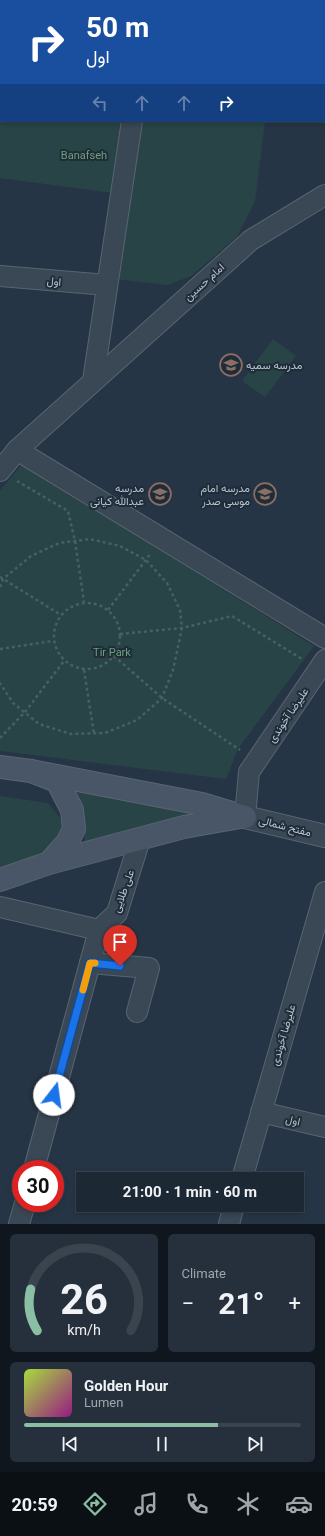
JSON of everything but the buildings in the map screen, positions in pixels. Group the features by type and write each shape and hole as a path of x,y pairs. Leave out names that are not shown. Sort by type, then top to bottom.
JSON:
{"main road":[{"path":"0,767 31,771 202,804 245,817"},
{"path":"31,771 57,781 72,810 74,829 67,843 49,863"},
{"path":"0,880 49,863 184,827 245,817"}],"street":[{"path":"93,381 132,122"},
{"name":"امام حسین","path":"0,471 17,450 251,240 325,195"},
{"name":"اول","path":"0,276 108,285"},
{"path":"17,450 325,638"},
{"name":"علیرضا آخوندی","path":"245,817 249,772 321,665"},
{"name":"مفتح شمالی","path":"245,817 325,836"},
{"name":"علی طلایی","path":"99,930 117,913 140,839"},
{"name":"علیرضا آخوندی","path":"244,1172 325,892"},
{"path":"0,907 99,930 36,1160"},
{"path":"90,963 149,968 137,1012"},
{"name":"اول","path":"261,1112 325,1127"},
{"path":"19,1224 22,1212"},
{"path":"229,1224 232,1212"}],"path":[{"path":"0,471 68,511 75,541 84,602"},
{"path":"0,587 1,578 31,556 59,543 90,539 120,546 146,560 167,583 180,610 182,628 173,670 162,698 137,720 105,733 71,734 39,724 12,703 0,683"},
{"path":"108,610 163,539"},
{"path":"1,578 61,615"},
{"path":"84,602 94,603 113,614 118,624 120,634 119,646 114,656 106,664 96,668 84,670 74,667 64,661 57,652 54,641 54,630 61,615 73,605 84,602"},
{"path":"120,634 182,628 232,616 321,665"},
{"path":"0,649 54,641"},
{"path":"114,656 162,698 256,762"},
{"path":"0,738 25,712 64,661"},
{"path":"84,670 94,734"}],"green space":[{"name":"Banafseh","path":"0,122 124,122 113,193 0,178"},
{"path":"137,122 265,122 255,201 237,237 191,276 168,285 114,279"},
{"path":"273,339 296,356 265,397 242,381"},
{"name":"Tir Park","path":"22,464 314,646 238,749 226,779 0,751 0,491"},
{"path":"71,791 207,814 85,842 83,811"},
{"path":"0,796 48,803 65,824 50,852 0,869"}],"slow traffic":[{"path":"83,990 90,963 95,963"}],"place":[{"name":"مدرسه سمیه","path":"231,365"},
{"name":"مدرسه عبدالله کیانی","path":"160,494"},
{"name":"مدرسه امام موسی صدر","path":"265,494"}],"route":[{"path":"54,1095 90,963 120,966"}]}
